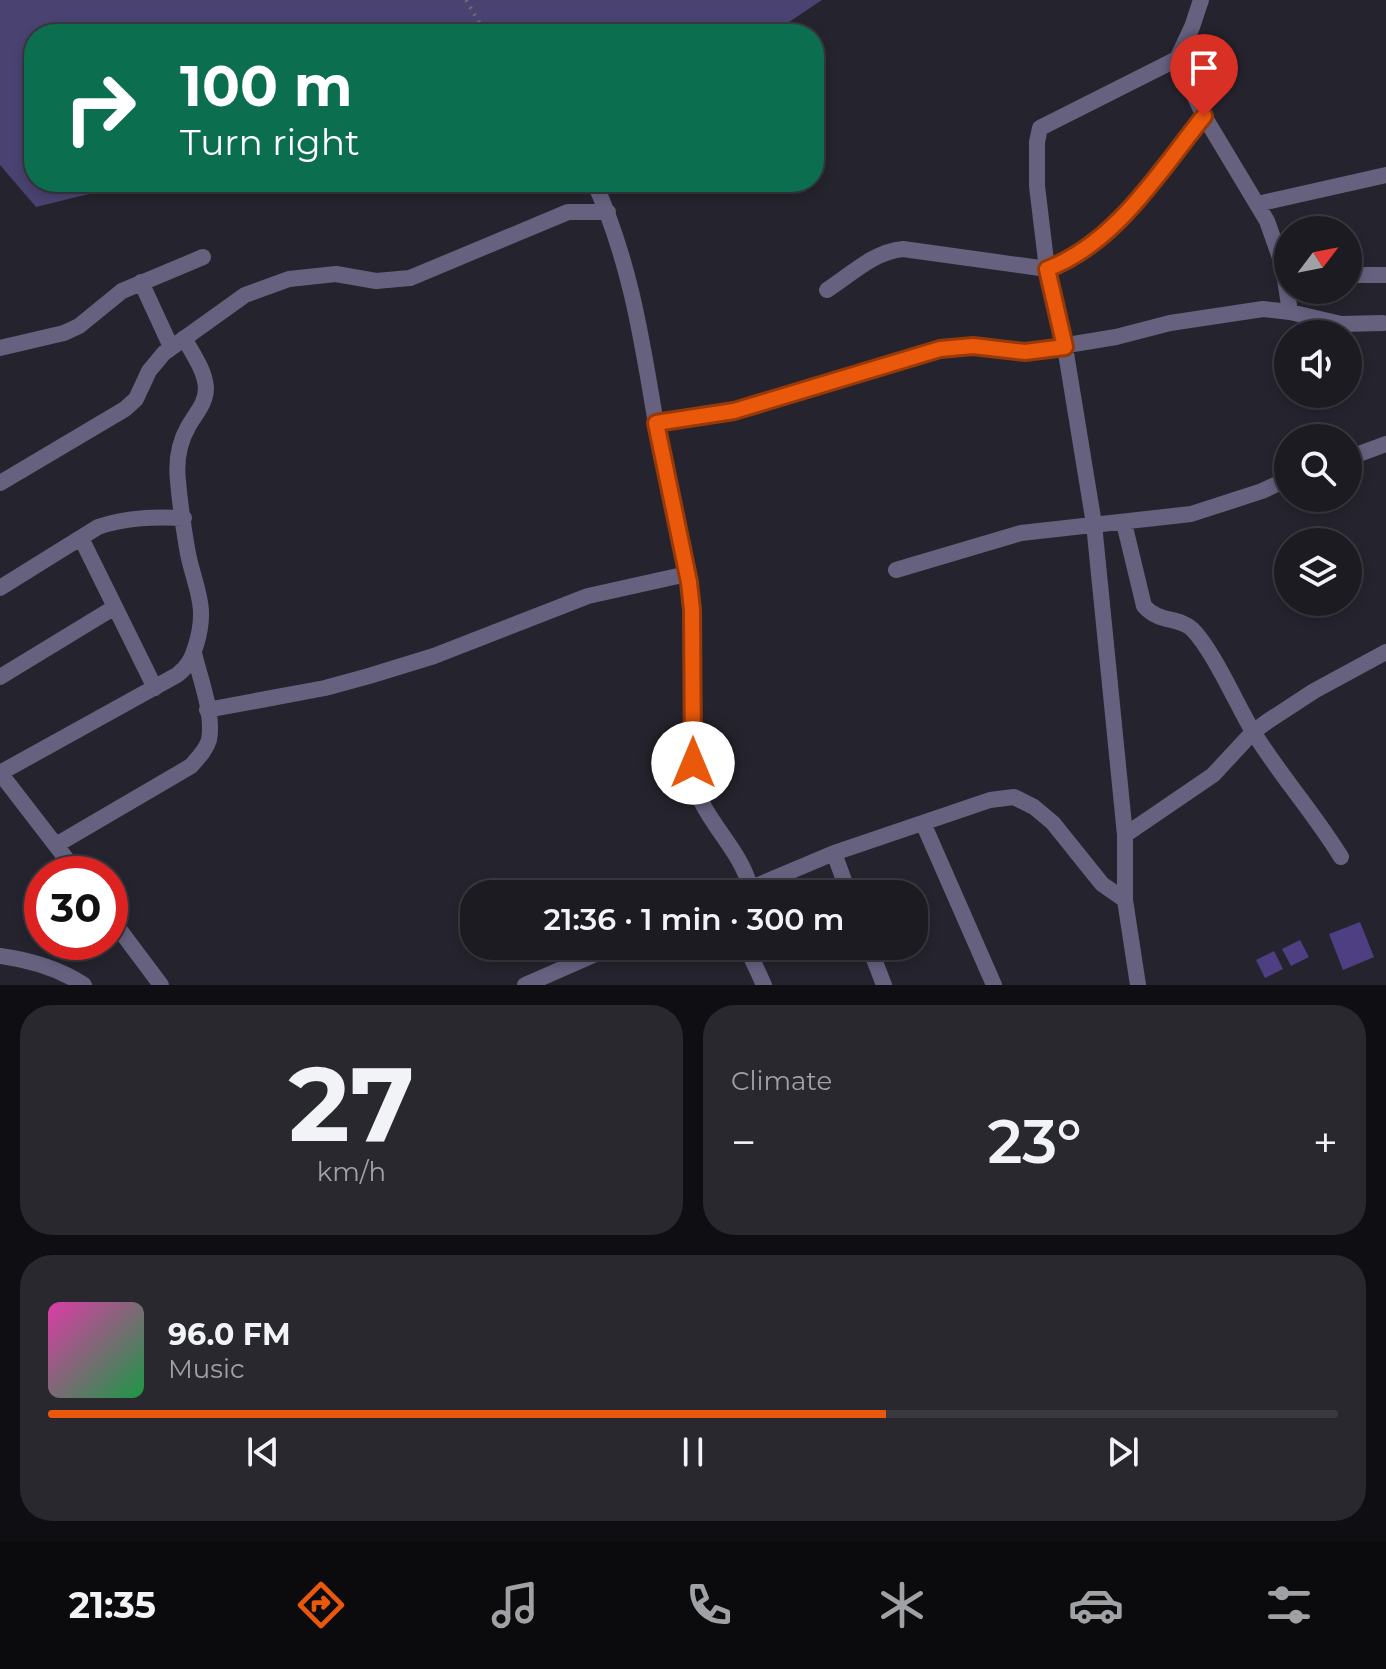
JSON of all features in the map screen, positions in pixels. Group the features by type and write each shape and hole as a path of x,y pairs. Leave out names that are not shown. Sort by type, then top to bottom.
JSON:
{"street":[{"path":"1138,985 1125,900 1125,835 1094,524 1065,347 1047,269 1037,186 1037,142 1040,128 1177,59 1201,0"},
{"path":"1177,59 1204,116 1267,221 1274,241"},
{"path":"827,290 876,255 890,250 903,249 1047,269 1079,255 1111,231 1204,116"},
{"path":"1257,204 1386,175"},
{"path":"599,192 626,267 648,364 656,423 687,574 692,610 693,781 697,796 721,836 745,867 744,880"},
{"path":"0,483 125,409 136,399 156,360 245,295 289,279 336,274 376,281 410,278 568,212 608,212"},
{"path":"0,348 64,333 79,326 122,291 203,257"},
{"path":"1362,275 1386,275"},
{"path":"64,856 0,773 186,668 194,653 203,620 189,556 178,480 179,448 186,429 205,400 206,386 201,370 178,342 141,282"},
{"path":"1289,304 1290,312"},
{"path":"656,423 734,411 940,349 973,346 1025,352 1065,347 1170,323 1263,309 1341,324 1383,323"},
{"path":"1362,453 1386,444"},
{"path":"896,570 1002,537 1191,514 1274,485"},
{"path":"0,588 98,527 116,520 184,518"},
{"path":"1124,523 1144,606 1152,615 1191,628 1253,732 1341,857"},
{"path":"81,538 155,688"},
{"path":"207,710 325,688 369,676 434,656 588,596 687,574"},
{"path":"0,677 115,607"},
{"path":"1125,835 1213,775 1253,732 1314,691 1386,652"},
{"path":"56,845 191,766 201,755 209,742 207,710 194,653"},
{"path":"768,880 834,853 990,800 1014,797 1034,807 1053,823 1102,884 1125,900"},
{"path":"923,823 994,985"},
{"path":"834,853 844,880"},
{"path":"128,941 161,985"},
{"path":"0,956 66,973 84,985"},
{"path":"525,985 582,960"},
{"path":"752,960 764,985"},
{"path":"874,960 884,985"}],"path":[{"path":"466,0 480,24"}],"shaded area":[{"path":"0,0 822,0 786,24 24,24 24,192 97,192 36,207 0,165"}],"building":[{"path":"1360,922 1374,957 1343,970 1329,934"},
{"path":"1300,940 1309,957 1291,966 1282,949"},
{"path":"1274,951 1283,969 1265,978 1256,960"}],"route":[{"path":"693,763 689,582 656,423 734,411 940,349 973,346 1025,352 1065,347 1047,269 1079,255 1111,231 1204,116"}]}
